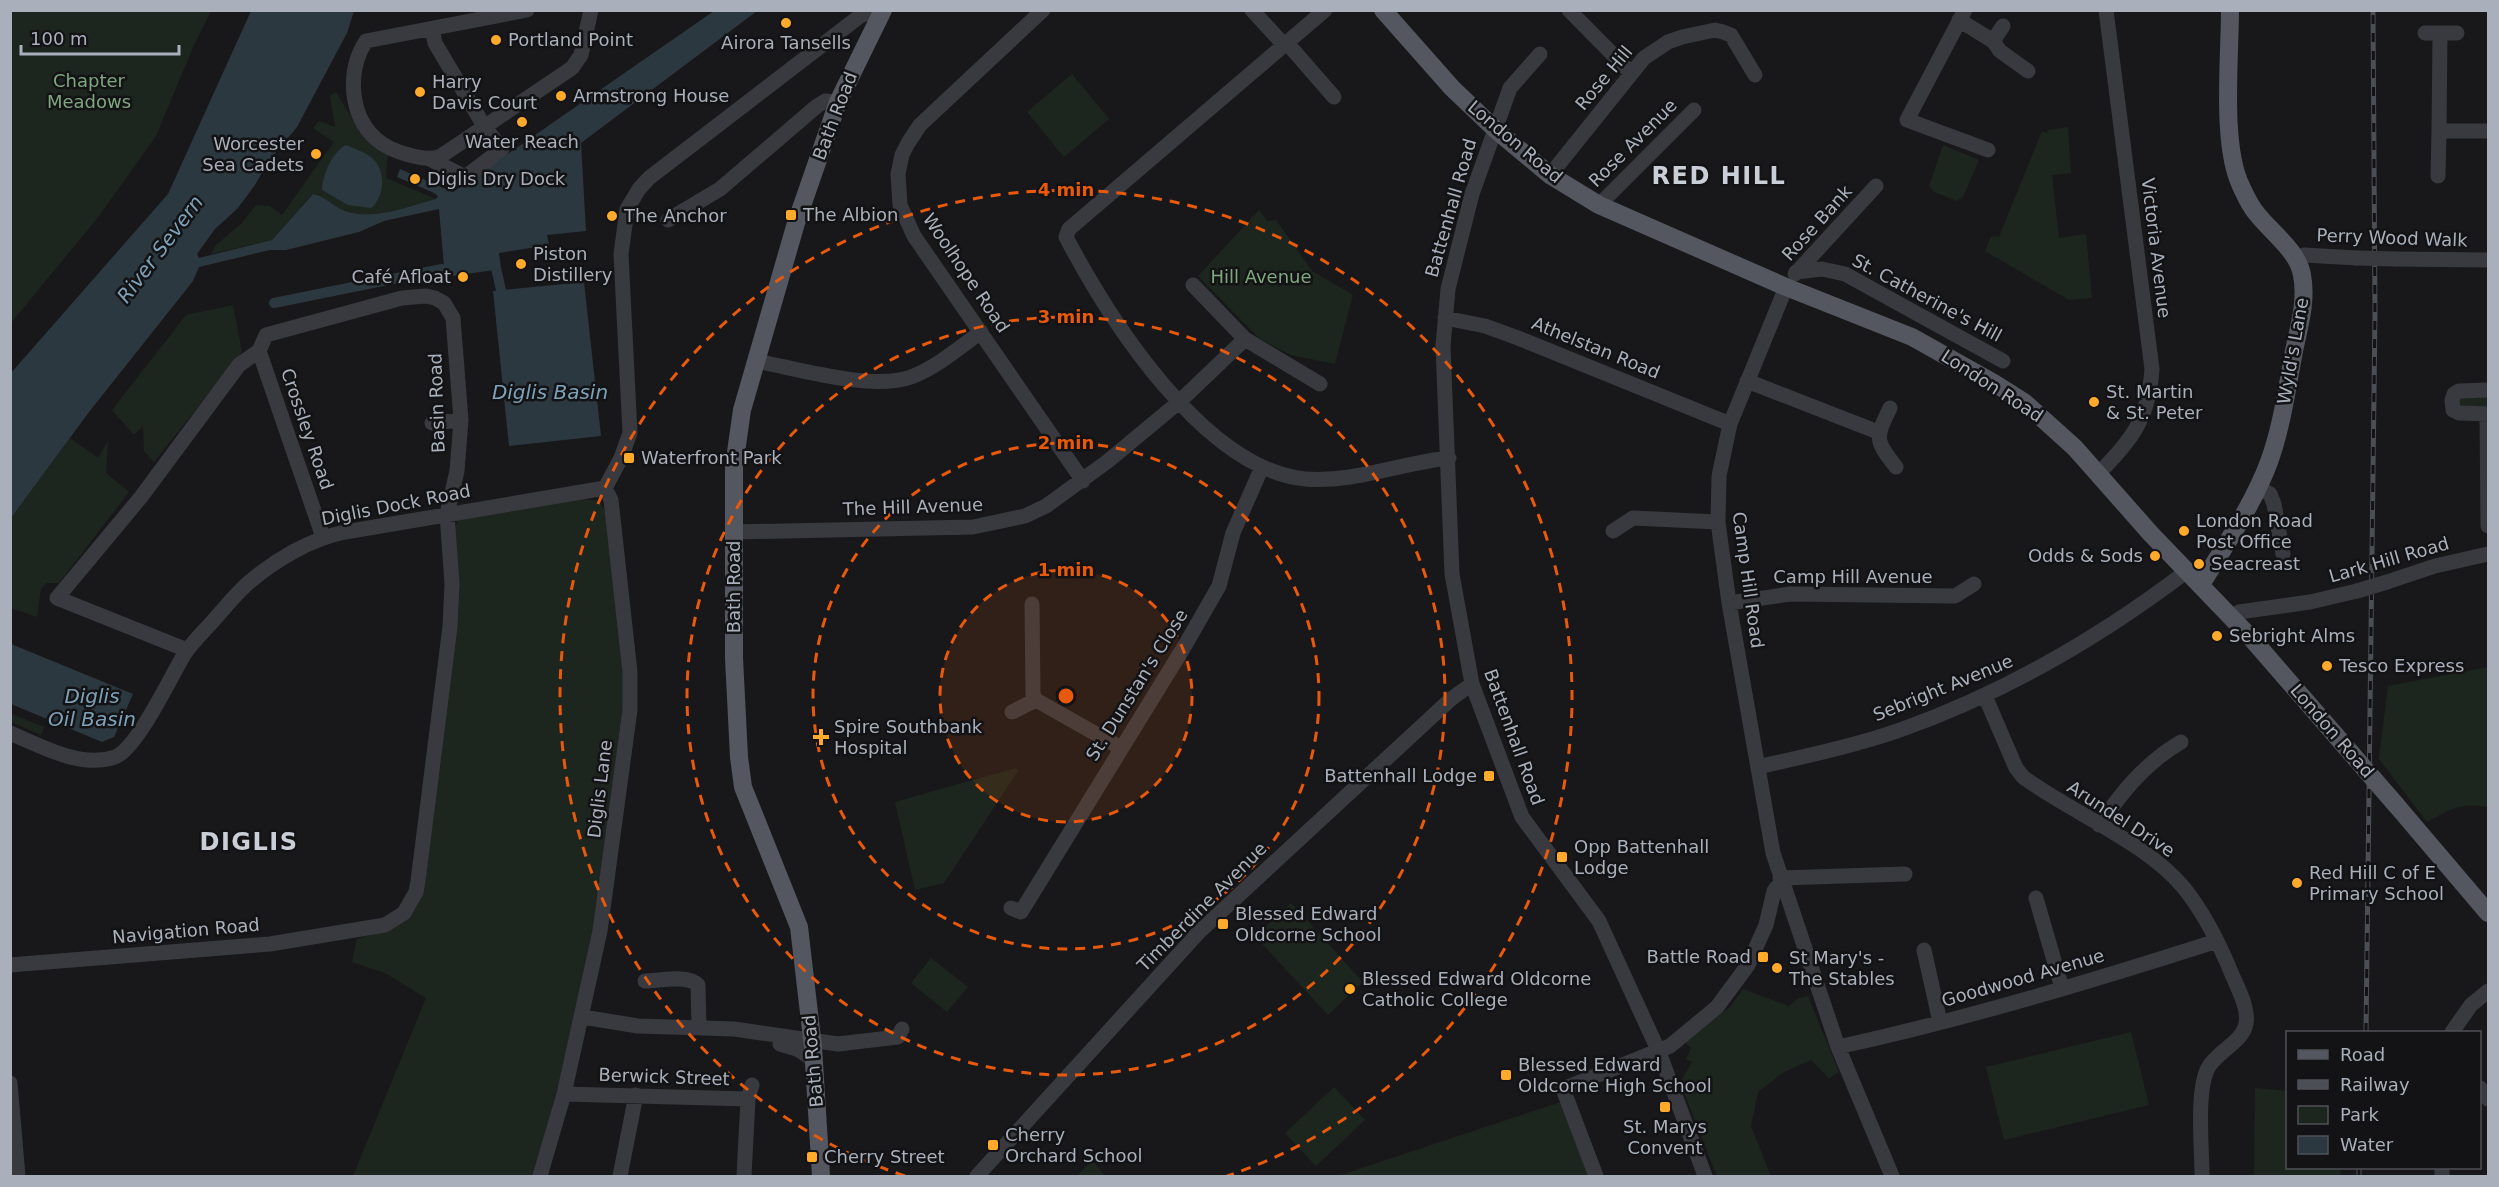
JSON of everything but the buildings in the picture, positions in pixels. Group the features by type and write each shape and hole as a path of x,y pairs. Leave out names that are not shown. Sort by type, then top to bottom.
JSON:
{"main road":[{"name":"Bath Road","path":"821,1176 814,1060 799,927 743,787 735,713 734,466 742,410 796,223 838,102 883,10"},
{"name":"Wyld's Lane","path":"2201,585 2258,488 2278,432 2302,310 2302,273 2296,259 2254,211 2239,184 2230,136 2230,10"},
{"name":"London Road","path":"1389,12 1452,88 1496,130 1551,175 1599,205 1791,282 1912,337 1994,382 2046,420 2075,448 2231,618 2351,753 2488,913"}],"street":[{"path":"432,29 435,43 484,126 502,149 465,177 430,159 396,151 376,139 356,107 354,72 359,53 366,41 527,10"},
{"path":"430,159 441,156 578,62 591,10"},
{"path":"605,488 621,458 630,433 621,254 624,218 630,204 649,178 856,13 876,10"},
{"name":"Woolhope Road","path":"1043,10 920,125 902,155 898,174 900,205 914,236 1083,481"},
{"path":"1252,10 1334,97"},
{"path":"1325,10 1069,229 1066,237 1102,300 1179,402 1231,450 1262,466 1303,479 1348,478 1426,460 1449,458"},
{"path":"1569,10 1631,73"},
{"name":"Victoria Avenue","path":"2098,474 2129,441 2139,425 2150,389 2151,369 2106,10"},
{"path":"1988,150 1907,120 1962,15 1993,41 2000,51 2028,70"},
{"path":"1993,41 2003,26"},
{"name":"Rose Hill","path":"1551,175 1631,73 1657,48 1682,37 1714,30 1731,35 1755,75"},
{"path":"2438,176 2439,131 2433,34 2457,33"},
{"name":"Battenhall Road","path":"1540,54 1510,88 1496,130 1483,158 1456,252 1448,289 1443,346 1452,574 1472,684 1522,817 1599,921 1659,1052 1705,1176"},
{"path":"668,220 720,189 825,100 838,102"},
{"name":"Rose Avenue","path":"1599,205 1694,110"},
{"path":"2439,131 2488,131"},
{"name":"Rose Bank","path":"1791,282 1876,186"},
{"name":"Perry Wood Walk","path":"2296,259 2304,255 2488,260"},
{"name":"St. Catherine's Hill","path":"1791,282 1822,269 1845,274 2003,361"},
{"name":"Camp Hill Road","path":"1791,282 1730,424 1719,476 1718,522 1729,603 1773,853 1838,1047 1892,1176"},
{"path":"1193,285 1245,339 1320,384"},
{"name":"Basin Road","path":"259,351 266,336 402,298 426,296 444,303 453,318 461,420 457,471 447,514"},
{"name":"Athelstan Road","path":"1445,318 1485,326 1518,338 1730,424"},
{"path":"756,361 865,382 884,382 909,378 934,366 981,332"},
{"name":"The Hill Avenue","path":"734,532 973,527 998,524 1025,516 1083,481 1179,402 1245,339"},
{"path":"187,650 57,598 141,497 239,365 259,351"},
{"name":"Crossley Road","path":"259,351 303,472 323,537"},
{"path":"1747,381 1878,432"},
{"path":"2488,390 2459,391 2454,394 2452,400 2453,410 2458,413 2488,414 2488,526"},
{"path":"1890,408 1878,432 1883,450 1896,466"},
{"path":"432,423 461,420"},
{"name":"St. Dunstan's Close","path":"1021,913 1219,586 1233,532 1262,466"},
{"name":"Diglis Dock Road","path":"10,733 67,756 89,760 116,757 135,741 187,650 248,584 278,563 323,537 605,488"},
{"name":"Diglis Lane","path":"540,1176 583,1017 600,931 630,710 630,672 611,500 605,488"},
{"path":"2258,488 2270,494 2274,504 2283,554"},
{"name":"Navigation Road","path":"10,965 270,944 385,925 404,912 416,892 450,627 452,584 447,514"},
{"path":"1613,531 1633,518 1718,522"},
{"name":"Lark Hill Road","path":"2231,618 2239,612 2310,602 2357,591 2435,566 2488,554"},
{"name":"Sebright Avenue","path":"1758,767 1824,752 1899,730 1985,696 2078,647 2187,571"},
{"name":"Camp Hill Avenue","path":"1729,603 1790,594 1955,596 1974,584"},
{"path":"1032,604 1033,694 1036,700 1120,748"},
{"name":"Timberdine Avenue","path":"977,1176 1198,932 1451,699 1472,684"},
{"name":"Arundel Drive","path":"1985,696 2016,768 2023,777 2165,869 2184,888 2217,941 2240,993 2246,1011 2246,1023 2241,1034 2214,1059 2202,1085 2202,1176"},
{"path":"1012,712 1036,700"},
{"path":"2098,825 2138,773 2181,742"},
{"path":"1596,1176 1563,1089 1659,1052 1670,1046 1717,1007 1748,965 1766,925 1774,891 1781,882 1905,875"},
{"path":"2036,898 2062,988"},
{"name":"Goodwood Avenue","path":"1838,1047 1940,1022 2062,988 2217,941"},
{"path":"1924,950 1940,1022"},
{"path":"645,981 687,979 695,981 698,985 699,1028"},
{"path":"2452,1031 2471,1005 2488,991"},
{"path":"583,1017 638,1026 734,1029 838,1044 897,1037 902,1029"},
{"path":"734,1029 797,1049 814,1060"},
{"path":"10,1083 18,1176"},
{"name":"Berwick Street","path":"564,1094 750,1092 744,1176"},
{"path":"620,1176 636,1095"}],"green space":[{"name":"Chapter Meadows","path":"11,10 211,11 194,45 156,136 99,216 11,323"},
{"path":"1072,74 1109,119 1064,157 1027,112"},
{"path":"336,92 363,137 388,152 386,178 436,199 391,211 356,214 345,211 312,194 272,240 211,254 215,246 242,223 256,205 270,206 282,215 334,142 313,128 319,121 335,127 330,96"},
{"path":"2068,127 2071,173 2052,175 2059,238 2086,234 2092,298 2069,300 1985,251 1991,237 1999,237 2042,131 2047,133 2048,130"},
{"path":"1943,145 1979,160 1963,197 1957,201 1934,192 1929,186"},
{"name":"Hill Avenue","path":"1259,210 1267,221 1276,220 1312,271 1353,295 1335,364 1291,355 1260,339 1198,276"},
{"path":"233,305 242,352 154,462 144,451 143,426 134,435 112,410 186,315"},
{"path":"2488,393 2488,411 2459,410 2456,396"},
{"path":"70,438 98,458 108,441 106,473 129,492 59,583 47,583 41,588 37,617 11,608 11,518"},
{"path":"582,499 599,501 607,513 624,671 623,713 594,931 579,1009 534,1176 353,1176 426,998 385,973 352,962 357,939 380,932 408,917 454,529 459,519"},
{"path":"2488,667 2488,807 2463,806 2442,813 2427,822 2379,759 2388,686"},
{"path":"10,713 44,727 41,735 11,722"},
{"path":"1016,768 1018,771 944,883 915,890 895,802"},
{"path":"1291,903 1363,982 1328,1015 1255,936"},
{"path":"931,958 968,987 947,1012 911,983"},
{"path":"1743,989 1789,1006 1797,999 1808,996 1839,1072 1829,1078 1811,1060 1784,1072 1758,1092 1751,1126 1771,1176 1717,1176 1680,1083 1692,1062 1686,1059 1691,1048 1683,1041 1730,1007"},
{"path":"2131,1032 2149,1105 2004,1140 1986,1067"},
{"path":"1334,1087 1365,1120 1316,1166 1285,1133"},
{"path":"2255,1088 2286,1091 2286,1169 2341,1169 2340,1176 2254,1176"},
{"path":"1564,1101 1590,1176 1338,1176"},
{"path":"1092,1160 1105,1176 1077,1176"}],"water":[{"name":"River Severn","path":"251,11 354,11 347,33 297,127 268,162 255,185 237,209 215,229 197,254 199,258 272,240 313,194 345,211 356,214 391,211 436,199 438,196 432,192 397,177 400,169 453,192 714,11 757,11 581,143 586,231 547,235 549,245 499,253 501,269 445,277 439,209 384,221 359,232 286,250 270,250 199,267 193,281 89,412 11,518 11,373 168,194"},
{"path":"346,145 369,156 379,167 382,179 381,192 371,208 348,205 322,190 329,164 336,153"},
{"name":"Diglis Basin","path":"584,282 601,436 509,446 493,291"},
{"name":"Diglis Oil Basin","path":"11,644 133,694 114,737 102,742 11,704"}],"waterway":[{"path":"496,268 501,290"},
{"path":"274,303 442,269"}],"railway":[{"path":"2366,1031 2375,313 2373,10"},
{"path":"2359,1169 2359,1176"}],"place":[{"name":"Airora Tansells","path":"786,23"},
{"name":"Portland Point","path":"496,40"},
{"name":"Harry Davis Court","path":"420,92"},
{"name":"Armstrong House","path":"561,96"},
{"name":"Water Reach","path":"522,122"},
{"name":"Worcester Sea Cadets","path":"316,154"},
{"name":"Diglis Dry Dock","path":"415,179"},
{"name":"The Albion","path":"791,215"},
{"name":"The Anchor","path":"612,216"},
{"name":"Piston Distillery","path":"521,264"},
{"name":"Café Afloat","path":"463,277"},
{"name":"St. Martin & St. Peter","path":"2094,402"},
{"name":"Waterfront Park","path":"629,458"},
{"name":"London Road Post Office","path":"2184,531"},
{"name":"Odds & Sods","path":"2155,556"},
{"name":"Seacreast","path":"2199,564"},
{"name":"Sebright Alms","path":"2217,636"},
{"name":"Tesco Express","path":"2327,666"},
{"name":"Spire Southbank Hospital","path":"821,737"},
{"name":"Battenhall Lodge","path":"1489,776"},
{"name":"Opp Battenhall Lodge","path":"1562,857"},
{"name":"Red Hill C of E Primary School","path":"2297,883"},
{"name":"Blessed Edward Oldcorne School","path":"1223,924"},
{"name":"Battle Road","path":"1763,957"},
{"name":"St Mary's - The Stables","path":"1777,968"},
{"name":"Blessed Edward Oldcorne Catholic College","path":"1350,989"},
{"name":"Blessed Edward Oldcorne High School","path":"1506,1075"},
{"name":"St. Marys Convent","path":"1665,1107"},
{"name":"Cherry Orchard School","path":"993,1145"},
{"name":"Cherry Street","path":"812,1157"}],"district":[{"name":"RED HILL","path":"1719,176"},
{"name":"DIGLIS","path":"249,842"}]}
